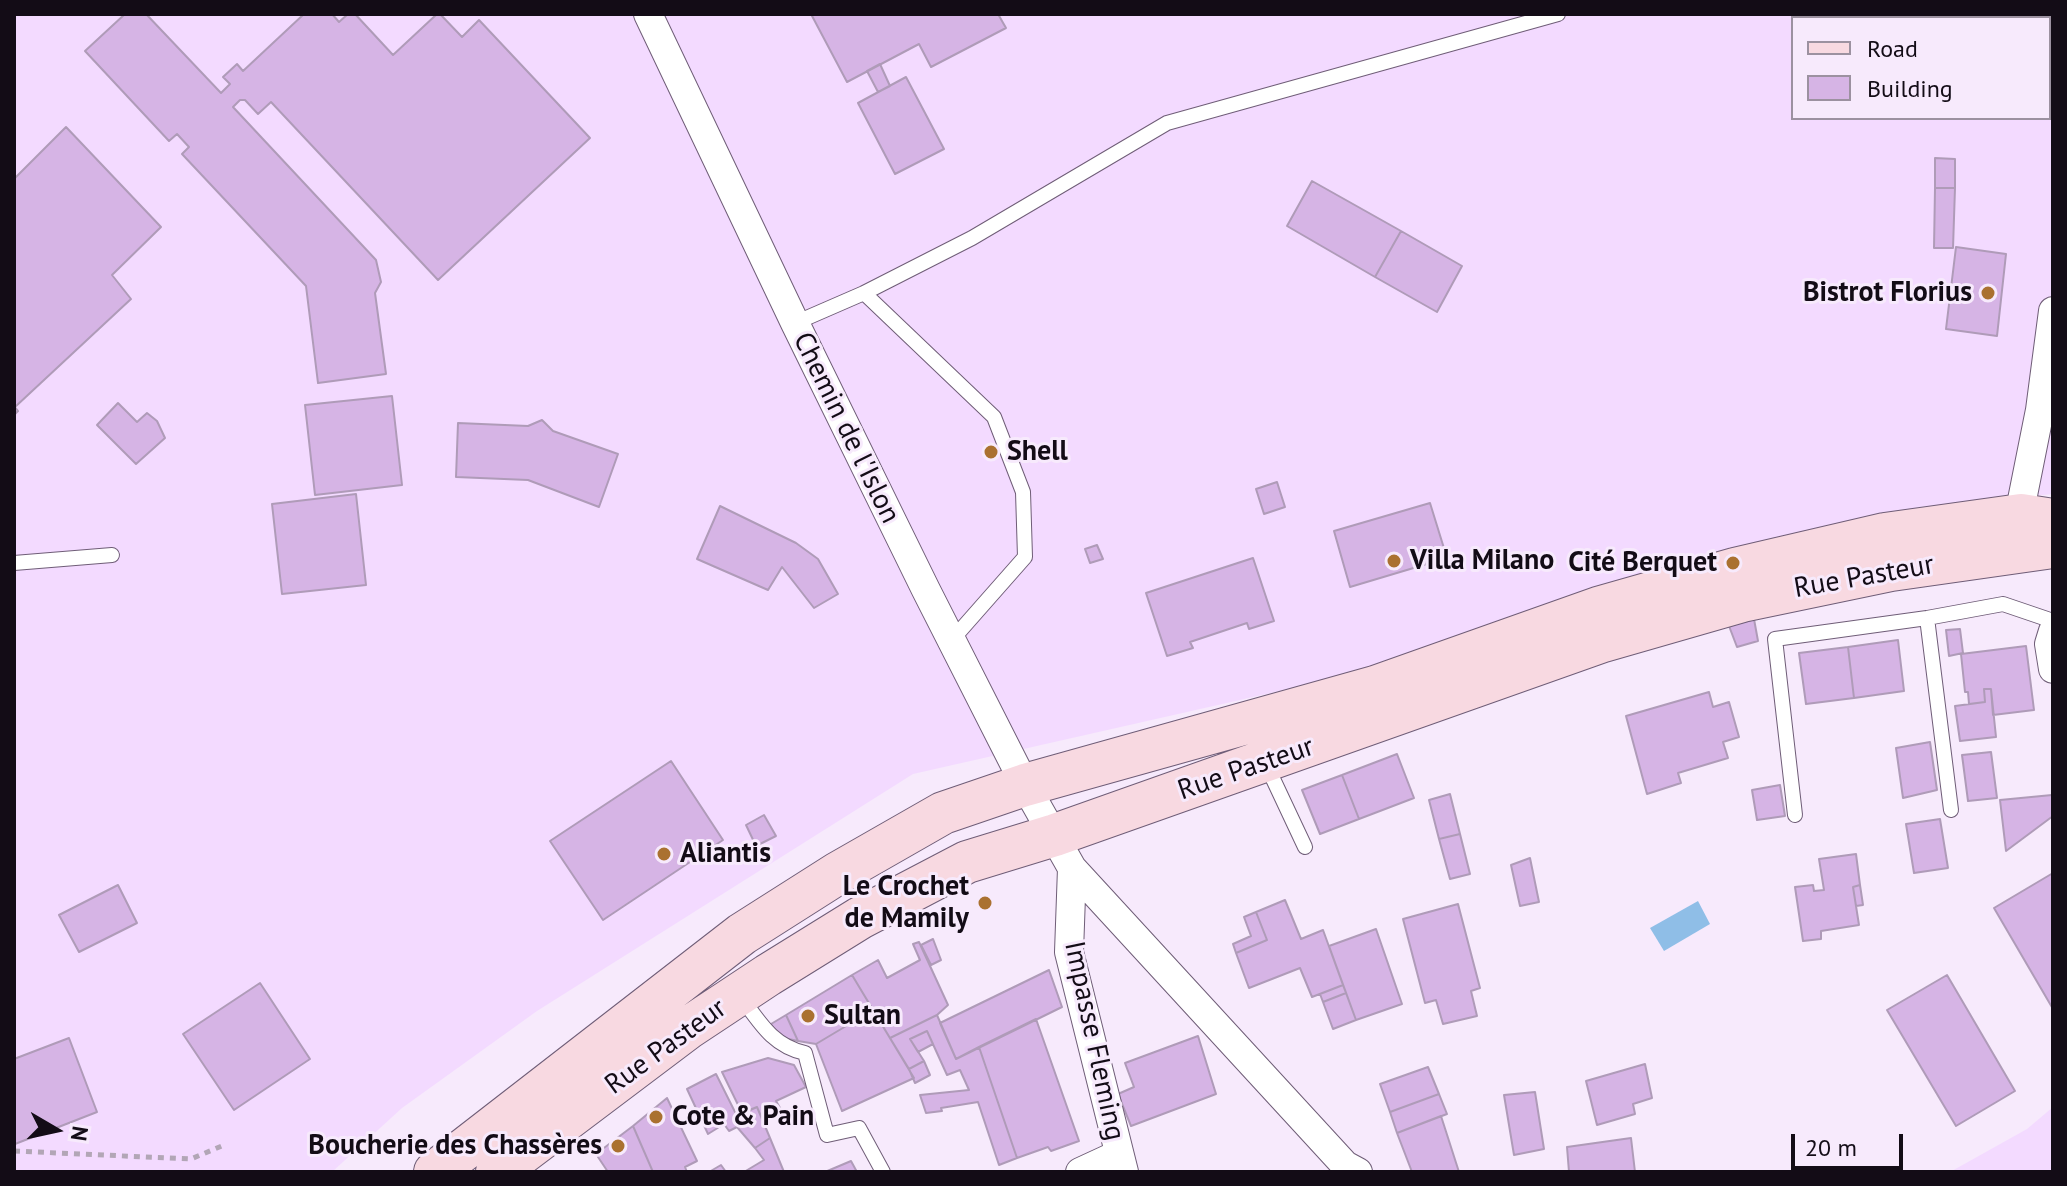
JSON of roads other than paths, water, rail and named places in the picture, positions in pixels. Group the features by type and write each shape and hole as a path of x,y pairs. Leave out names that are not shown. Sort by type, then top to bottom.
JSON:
{"main road":[{"name":"Rue Pasteur","path":"514,1141 860,918 967,862 1064,852 1259,742 1375,687 1598,608 1735,569 1885,534 2037,517"},
{"name":"Rue Pasteur","path":"514,1141 570,1069 742,934 838,873 943,813 1025,785 1259,742 1742,601 1891,570 2053,547"},
{"path":"435,1172 514,1141"},
{"path":"468,1172 514,1141"}],"street":[{"name":"Chemin de l'Islon","path":"648,14 951,641 1025,785 1064,852 1345,1165 1358,1172"},
{"path":"2037,517 2022,500 2040,410 2053,311"},
{"path":"2053,631 2049,644 2053,669"},
{"name":"Impasse Fleming","path":"1064,852 1069,952 1121,1163 1080,1172"}],"lane":[{"path":"795,323 864,293 972,238 1167,123 1558,14"},
{"path":"864,293 994,417 1023,492 1025,557 951,641"},
{"path":"14,563 112,555"},
{"path":"1795,815 1775,639 2003,604 2053,621"},
{"path":"1927,618 1951,810"},
{"path":"1259,742 1305,847"},
{"path":"739,995 771,1038 788,1049 805,1053 827,1135 859,1128 883,1172"}],"water":[{"path":"1698,901 1710,924 1664,951 1650,928"}],"place":[{"name":"Bistrot Florius","path":"1988,293"},
{"name":"Shell","path":"991,452"},
{"name":"Villa Milano","path":"1394,561"},
{"name":"Cité Berquet","path":"1733,563"},
{"name":"Aliantis","path":"664,854"},
{"name":"Le Crochet de Mamily","path":"985,903"},
{"name":"Sultan","path":"808,1016"},
{"name":"Cote & Pain","path":"656,1117"},
{"name":"Boucherie des Chassères","path":"618,1146"}]}
